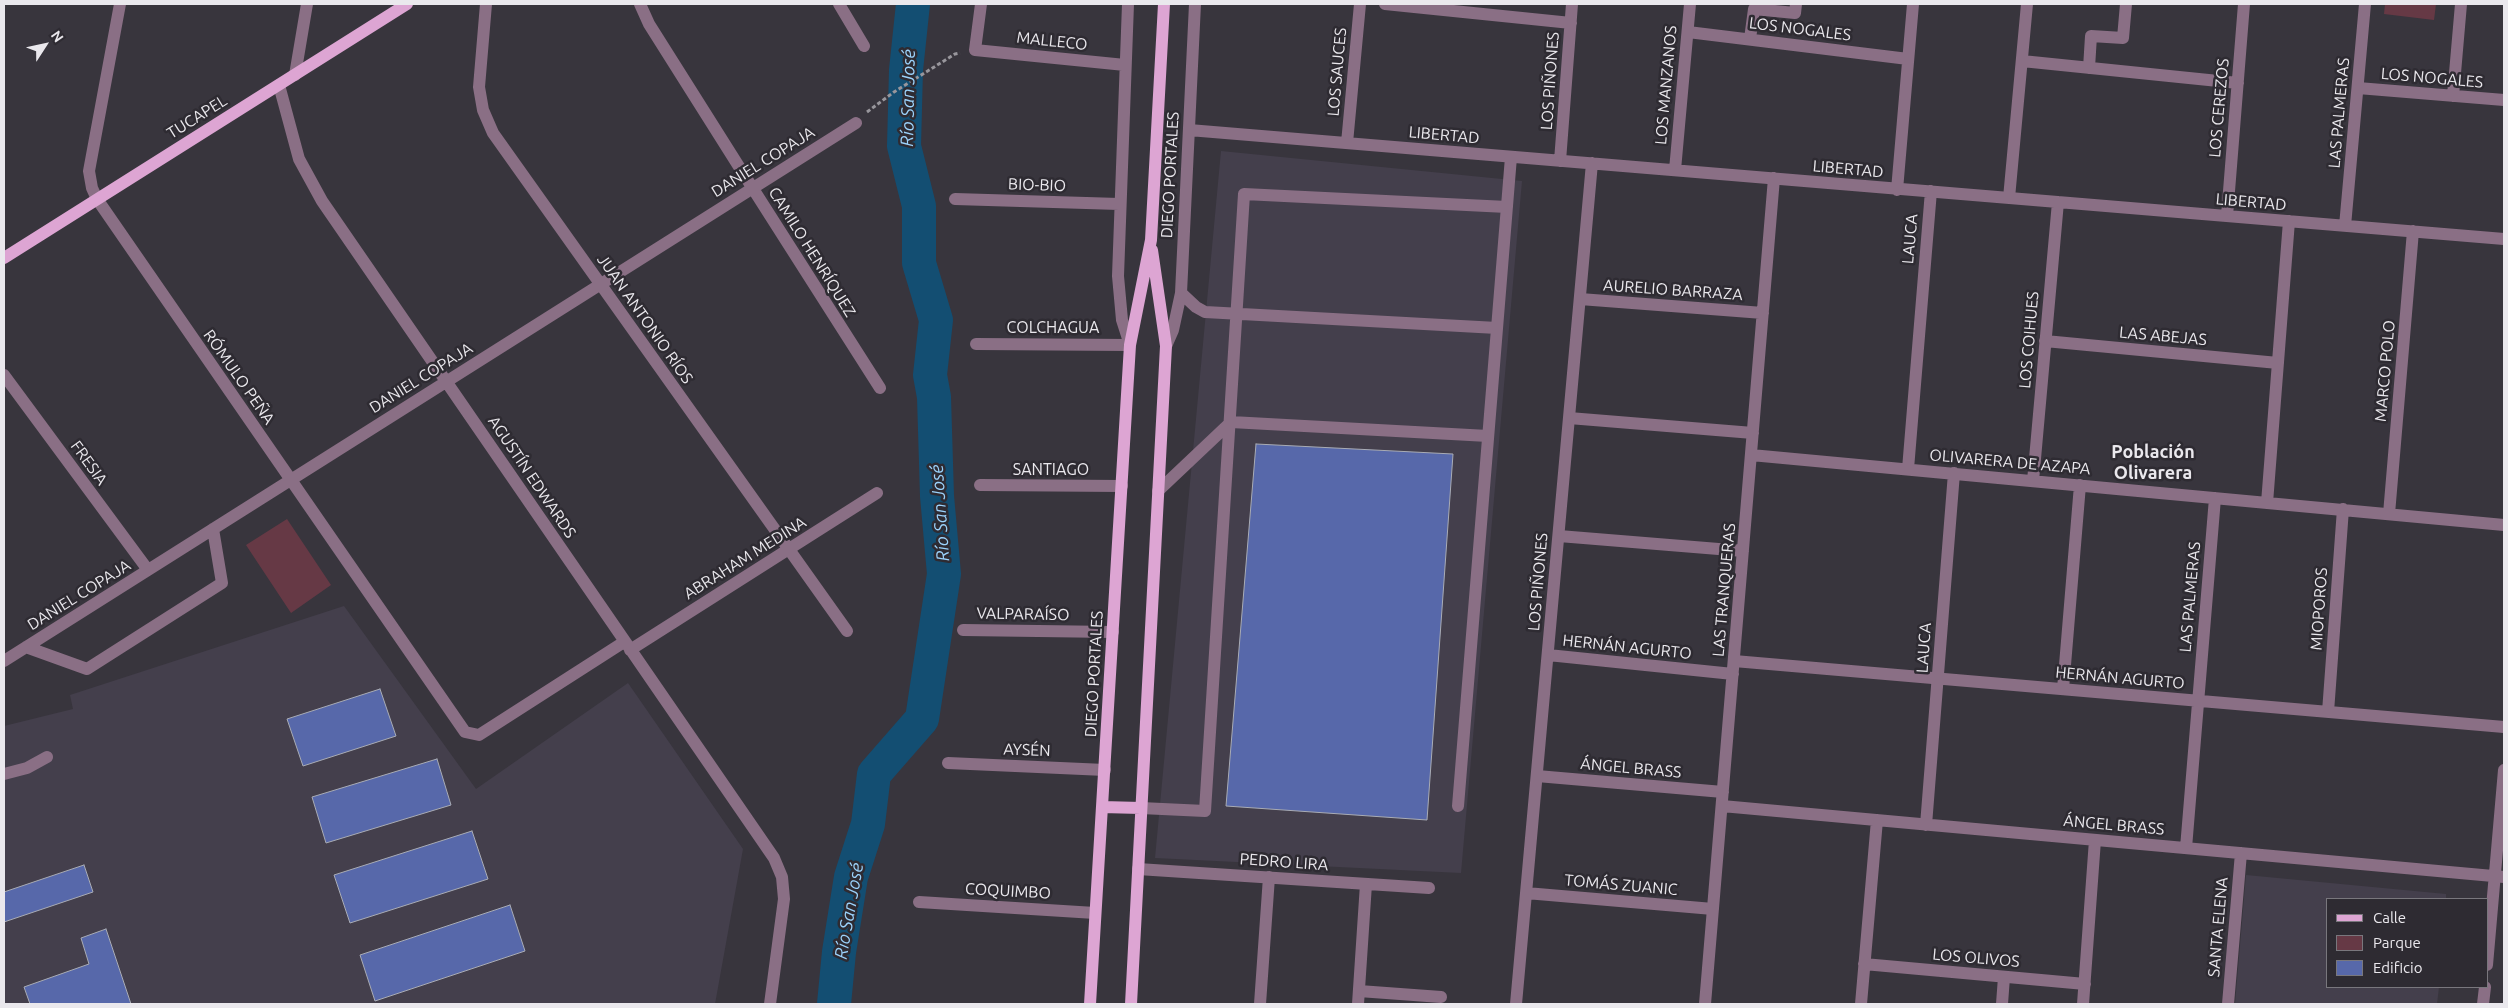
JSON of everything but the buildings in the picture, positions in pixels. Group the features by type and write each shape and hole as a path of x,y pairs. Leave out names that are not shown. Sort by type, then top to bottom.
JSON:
{"main road":[{"name":"TUCAPEL","path":"4,258 407,4"},
{"name":"DIEGO PORTALES","path":"1090,1004 1130,345 1151,240 1164,4"},
{"name":"DIEGO PORTALES","path":"1130,1004 1166,346 1151,240"},
{"path":"1102,807 1141,808"}],"street":[{"name":"RÓMULO PEÑA","path":"120,4 89,171 92,188 97,199 465,732 472,735"},
{"path":"295,75 306,4"},
{"name":"JUAN ANTONIO RÍOS","path":"486,4 479,74 481,98 487,121 501,146 847,631"},
{"name":"CAMILO HENRÍQUEZ","path":"640,4 649,24 880,388"},
{"path":"839,4 864,46"},
{"name":"MALLECO","path":"981,4 975,50 1125,65"},
{"name":"DIEGO PORTALES","path":"1128,4 1120,204 1119,299 1130,345"},
{"name":"DIEGO PORTALES","path":"1166,346 1173,330 1181,293 1195,4"},
{"name":"LOS SAUCES","path":"1347,143 1360,4"},
{"path":"1385,4 1459,7 1571,23"},
{"name":"LOS PIÑONES","path":"1560,161 1572,4"},
{"name":"LOS MANZANOS","path":"1675,170 1690,4"},
{"path":"1750,40 1754,9 1795,13 1796,4"},
{"name":"LAUCA","path":"1897,190 1912,4"},
{"path":"2009,198 2027,4"},
{"path":"2089,68 2091,36 2123,38 2126,4"},
{"name":"LOS CEREZOS","path":"2227,216 2244,4"},
{"name":"LAS PALMERAS","path":"2346,226 2365,4"},
{"path":"2452,96 2461,4"},
{"name":"LOS NOGALES","path":"1688,32 1908,59"},
{"path":"2022,61 2238,83"},
{"name":"AGUSTÍN EDWARDS","path":"279,85 293,140 313,186 774,858 782,876 784,899 770,1004"},
{"name":"LOS NOGALES","path":"2358,88 2504,100"},
{"name":"DANIEL COPAJA","path":"4,661 856,123"},
{"name":"LIBERTAD","path":"1189,130 2504,239"},
{"path":"1458,806 1512,157"},
{"name":"LOS PIÑONES","path":"1516,1004 1592,163"},
{"name":"LAS TRANQUERAS","path":"1705,1004 1774,178"},
{"name":"LAUCA","path":"1908,469 1930,191"},
{"path":"1141,808 1205,811 1244,194 1507,208"},
{"name":"BIO-BIO","path":"954,199 1120,204"},
{"name":"LOS COIHUES","path":"2033,481 2058,202"},
{"path":"2267,502 2289,221"},
{"name":"MARCO POLO","path":"2390,514 2413,231"},
{"path":"1181,293 1196,308 1205,312 1497,328"},
{"name":"AURELIO BARRAZA","path":"1580,299 1763,313"},
{"name":"LAS ABEJAS","path":"2045,341 2278,363"},
{"name":"COLCHAGUA","path":"976,344 1130,345"},
{"name":"FRESIA","path":"4,374 148,570"},
{"path":"1569,418 1753,433"},
{"path":"1158,491 1231,422 1488,436"},
{"name":"OLIVARERA DE AZAPA","path":"1751,455 2504,524"},
{"name":"LAUCA","path":"1926,824 1954,474"},
{"name":"SANTIAGO","path":"980,485 1122,486"},
{"path":"2063,689 2080,485"},
{"name":"ABRAHAM MEDINA","path":"472,735 479,734 789,550 878,493"},
{"name":"LAS PALMERAS","path":"2186,848 2215,498"},
{"name":"MIOPOROS","path":"2328,712 2343,510"},
{"path":"26,647 87,669 222,584 213,529"},
{"path":"1559,536 1743,551"},
{"name":"VALPARAÍSO","path":"963,630 1113,632"},
{"name":"HERNÁN AGURTO","path":"1548,656 1938,678 2504,727"},
{"path":"4,774 27,768 47,757"},
{"name":"AYSÉN","path":"948,763 1105,770"},
{"path":"2488,958 2500,876 2504,770"},
{"name":"ÁNGEL BRASS","path":"1537,776 1723,792"},
{"name":"ÁNGEL BRASS","path":"1722,806 2500,876"},
{"path":"1861,1004 1877,820"},
{"path":"2083,1004 2096,840"},
{"name":"SANTA ELENA","path":"2228,1004 2242,853"},
{"name":"PEDRO LIRA","path":"1138,869 1429,888"},
{"path":"1260,1004 1269,877"},
{"path":"1358,1004 1366,884"},
{"name":"TOMÁS ZUANIC","path":"1526,893 1713,909"},
{"name":"COQUIMBO","path":"919,902 1095,913"},
{"name":"LOS OLIVOS","path":"1864,964 2085,984"},
{"path":"2002,1004 2004,977"},
{"path":"2483,1004 2485,988"},
{"path":"1359,991 1441,997"}],"path":[{"path":"856,123 873,106 955,54"}],"shaded area":[{"path":"1221,151 1522,181 1461,873 1155,858"},
{"path":"344,606 476,789 628,683 743,849 715,1004 4,1004 4,726 73,709 70,695"},
{"path":"2246,875 2446,894 2446,898 2326,898 2326,988 2439,988 2437,1004 2235,1004"}],"green space":[{"path":"2385,4 2436,4 2434,20 2384,14"},
{"path":"287,519 331,585 291,613 246,545"}],"waterway":[{"name":"Río San José","path":"834,1004 839,952 851,877 868,824 874,774 922,719 944,574 937,496 934,397 930,375 936,320 919,263 919,206 904,146 906,70 913,4"}],"district":[{"name":"Población Olivarera","path":"2153,462"}]}
